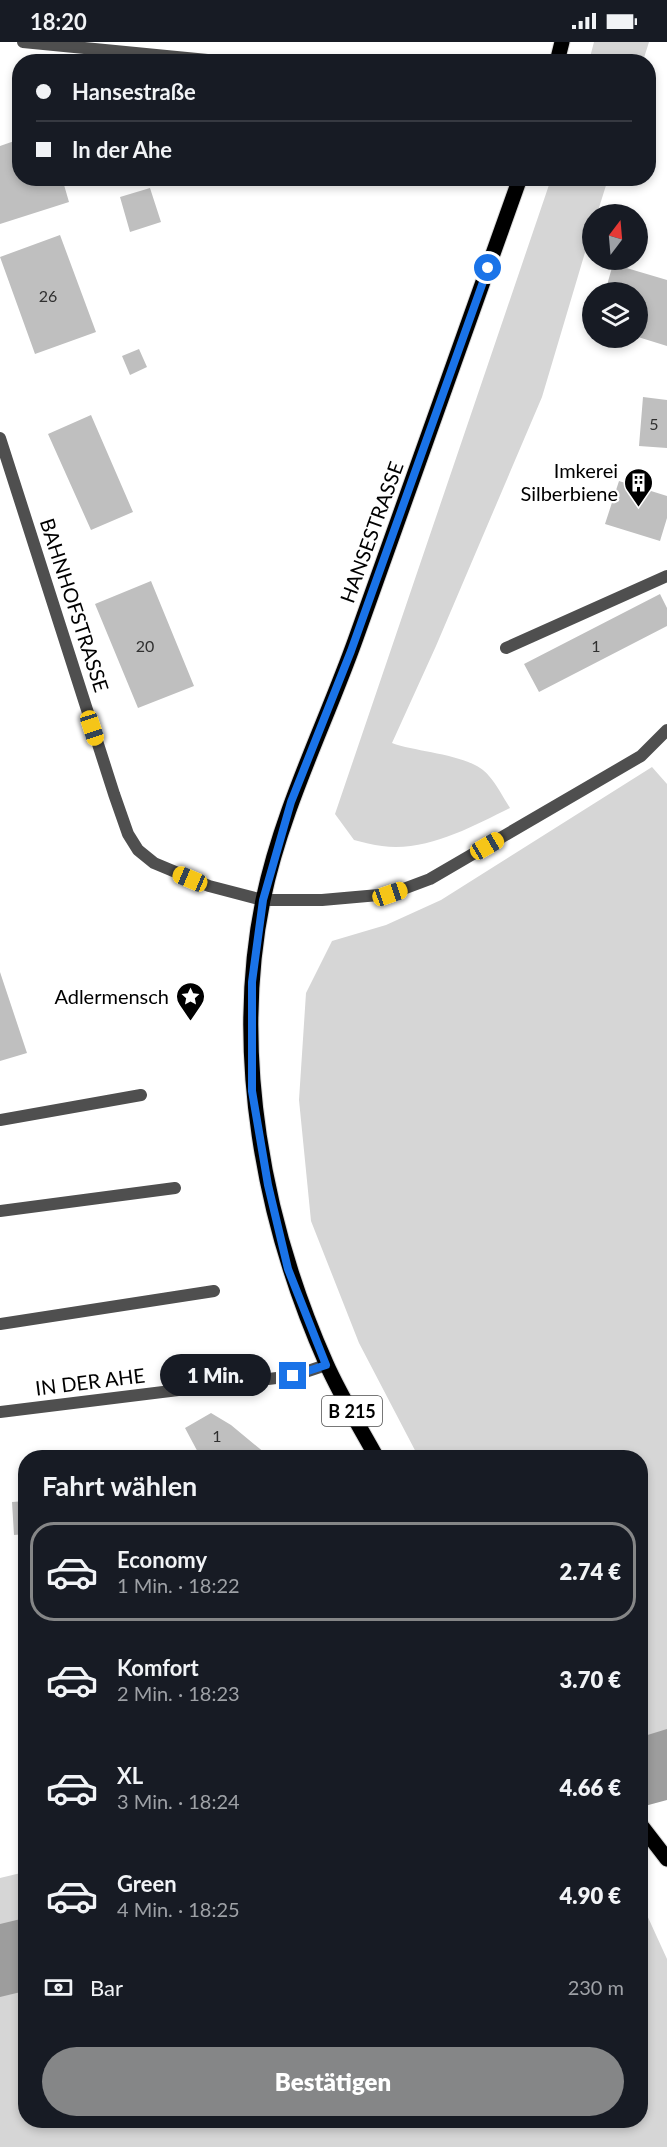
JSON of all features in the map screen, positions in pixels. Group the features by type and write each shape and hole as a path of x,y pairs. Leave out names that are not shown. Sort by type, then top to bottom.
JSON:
{"main road":[{"name":"HANSESTRASSE","path":"263,900 291,802 351,651 517,186"},
{"name":"B 215","path":"263,900 252,982 252,1091 268,1185 288,1269 326,1365 373,1450"},
{"path":"648,1834 667,1858"}],"street":[{"path":"23,42 146,54"},
{"name":"BAHNHOFSTRASSE","path":"0,438 106,772 128,834 138,850 154,863 209,886 263,900 322,900 390,894 430,879 641,756 667,730"},
{"path":"506,648 667,576"},
{"path":"0,1120 141,1095"},
{"path":"0,1211 175,1188"},
{"path":"0,1324 213,1291"},
{"name":"IN DER AHE","path":"0,1412 293,1376 326,1365"}],"shaded area":[{"path":"594,42 649,42 645,54 591,54"},
{"path":"549,186 606,186 600,204 582,204 582,263 542,397 392,743 458,759 481,769 495,783 510,808 432,842 399,847 354,840 335,814"},
{"path":"652,767 667,784 667,1782 648,1759 648,1450 415,1450 359,1343 311,1221 299,1100 306,993 332,941 386,925 441,900"},
{"path":"667,1729 667,1800 648,1805 648,1735"},
{"path":"18,1874 18,2128 648,2128 648,1917 667,1959 667,2147 0,2147 0,1878"},
{"path":"18,1920 18,1993 0,1997 0,1924"}],"building":[{"path":"12,142 12,186 64,186 69,202 0,224 0,146"},
{"path":"150,188 161,222 130,232 120,197"},
{"path":"60,235 96,332 35,354 0,257"},
{"path":"611,270 633,270 667,280 667,346 648,340 648,282 608,282"},
{"path":"139,349 147,367 130,375 122,356"},
{"path":"643,397 667,400 667,448 639,446"},
{"path":"91,415 133,512 91,530 48,434"},
{"name":"Imkerei Silberbiene","path":"619,481 667,496 667,518 660,541 605,524"},
{"path":"151,581 194,686 138,708 95,604"},
{"path":"660,594 667,608 667,626 539,692 524,664"},
{"path":"0,972 27,1053 0,1061"},
{"path":"211,1413 231,1425 261,1450 197,1450 185,1428"},
{"path":"12,1502 18,1502 18,1535 14,1535"}],"place":[{"name":"Imkerei Silberbiene","path":"639,508"},
{"name":"Adlermensch","path":"190,1022"}],"route":[{"path":"293,1376 326,1365 288,1269 268,1185 252,1091 252,982 263,900 291,802 351,651 488,268"}]}
